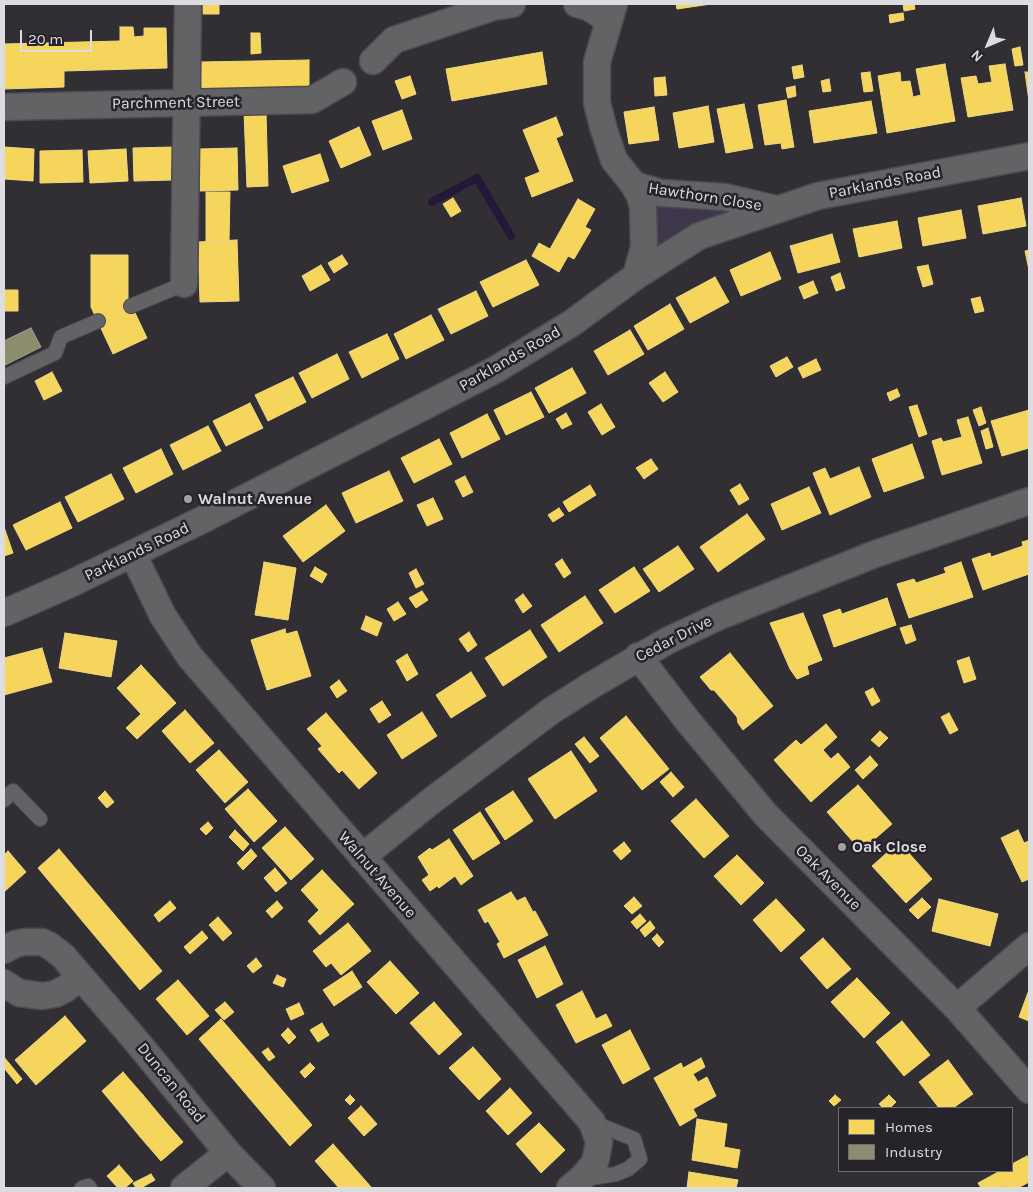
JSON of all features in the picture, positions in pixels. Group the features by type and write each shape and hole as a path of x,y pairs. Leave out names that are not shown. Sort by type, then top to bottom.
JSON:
{"street":[{"path":"184,284 188,4"},
{"path":"373,61 394,40 493,7 512,4"},
{"name":"Hawthorn Close","path":"577,4 612,12 597,62 597,103 614,160 634,185 643,207 644,248 636,276"},
{"name":"Parchment Street","path":"4,106 186,104 312,100 343,82"},
{"name":"Parklands Road","path":"4,613 133,554 494,370 572,323 636,276 699,236 818,196 1029,156"},
{"name":"Hawthorn Close","path":"634,185 661,193 725,197 776,210"},
{"name":"Cedar Drive","path":"362,857 430,802 551,711 638,656 720,616 789,587 875,554 1029,502"},
{"name":"Walnut Avenue","path":"133,554 163,616 190,657 592,1122 599,1142 595,1163 576,1184"},
{"name":"Oak Avenue","path":"638,656 687,720 766,815 957,1008 1029,1090"},
{"name":"Duncan Road","path":"4,950 15,944 25,942 42,942 57,950 138,1043 228,1153 262,1188"},
{"path":"957,1008 1029,946"},
{"path":"4,983 19,993 42,996 55,994 80,977"},
{"path":"184,1188 228,1153"}],"lane":[{"path":"131,306 184,284"},
{"path":"4,378 55,353 61,337 98,321"},
{"path":"4,800 13,791 40,818"},
{"path":"576,1184 616,1174 628,1169 640,1158 634,1139 592,1122"},
{"path":"82,1188 88,1186 90,1188"}],"shaded area":[{"path":"650,197 738,212 653,252"}],"building: Homes":[{"path":"203,4 219,4 219,14 203,14"},
{"path":"676,4 711,4 677,9"},
{"path":"903,4 914,4 915,9 904,11"},
{"path":"903,13 904,20 890,23 889,15"},
{"path":"120,27 133,27 134,37 144,36 144,28 166,28 167,68 64,71 64,87 4,89 4,44 120,41"},
{"path":"251,33 260,33 261,53 251,54"},
{"path":"1020,47 1023,65 1015,66 1012,49"},
{"path":"542,52 547,84 452,101 446,69"},
{"path":"309,60 309,89 202,92 201,62"},
{"path":"945,64 955,121 887,133 878,76 900,72 901,82 910,81 913,97 921,95 916,69"},
{"path":"1005,64 1013,110 968,117 961,78 976,76 978,84 992,82 989,66"},
{"path":"802,65 804,77 794,79 792,67"},
{"path":"870,72 873,91 864,92 861,73"},
{"path":"1025,72 1029,72 1029,101"},
{"path":"410,76 416,94 402,99 395,81"},
{"path":"665,77 667,95 655,96 654,78"},
{"path":"829,79 831,91 823,92 821,81"},
{"path":"795,86 796,96 788,98 786,88"},
{"path":"786,100 794,147 782,149 781,143 765,145 758,105"},
{"path":"871,101 877,133 814,143 809,111"},
{"path":"744,104 753,148 726,153 717,109"},
{"path":"708,106 714,142 679,148 673,113"},
{"path":"654,107 659,140 629,144 624,112"},
{"path":"402,110 412,139 383,150 372,121"},
{"path":"266,112 268,186 247,187 244,113"},
{"path":"556,117 563,135 556,138 573,181 532,197 525,178 540,172 523,130"},
{"path":"359,127 371,155 341,168 329,141"},
{"path":"4,147 34,149 33,181 4,179"},
{"path":"174,147 173,180 134,181 133,148"},
{"path":"237,148 238,190 200,191 199,149"},
{"path":"126,149 128,181 90,183 88,151"},
{"path":"82,150 83,182 40,183 40,151"},
{"path":"320,154 329,181 292,193 283,166"},
{"path":"206,192 230,192 229,241 206,241"},
{"path":"453,198 461,211 451,217 443,204"},
{"path":"1021,198 1026,226 983,234 978,206"},
{"path":"578,199 595,209 585,227 591,230 574,259 568,256 559,272 532,256 539,243 550,249"},
{"path":"961,210 966,238 923,246 918,218"},
{"path":"897,221 902,248 859,257 853,229"},
{"path":"832,234 840,262 798,273 790,246"},
{"path":"237,240 239,301 200,302 198,242"},
{"path":"1029,250 1029,270 1025,251"},
{"path":"770,252 781,279 741,296 730,270"},
{"path":"91,255 128,255 128,298 147,338 113,354 91,307"},
{"path":"342,255 348,264 334,273 328,263"},
{"path":"526,260 539,285 493,307 480,282"},
{"path":"321,265 330,280 310,291 302,276"},
{"path":"928,265 933,284 923,287 917,267"},
{"path":"840,273 845,288 836,291 831,277"},
{"path":"715,277 729,302 690,323 676,298"},
{"path":"813,281 818,293 804,299 799,287"},
{"path":"4,290 18,290 18,311 4,311"},
{"path":"476,291 488,316 451,334 438,309"},
{"path":"980,297 984,311 975,313 971,299"},
{"path":"670,304 684,329 648,350 634,326"},
{"path":"431,315 444,340 406,359 394,334"},
{"path":"630,330 644,354 608,375 594,351"},
{"path":"387,334 399,359 362,378 349,352"},
{"path":"337,354 349,379 312,398 299,373"},
{"path":"787,357 793,367 776,377 770,366"},
{"path":"816,359 821,370 803,378 798,368"},
{"path":"572,368 586,393 549,413 535,388"},
{"path":"52,372 62,391 44,400 35,381"},
{"path":"665,372 678,392 663,402 649,383"},
{"path":"293,377 306,402 268,421 255,395"},
{"path":"897,389 900,396 890,401 887,393"},
{"path":"531,392 544,417 506,435 494,410"},
{"path":"250,403 263,428 226,446 213,421"},
{"path":"601,404 615,427 602,435 588,412"},
{"path":"917,405 927,434 919,437 909,407"},
{"path":"981,407 986,423 979,426 973,410"},
{"path":"1029,410 1029,448 1002,456 991,421"},
{"path":"566,413 572,424 562,429 556,419"},
{"path":"487,414 500,439 462,458 450,433"},
{"path":"968,417 982,463 942,475 932,441 941,438 943,442 962,437 957,420"},
{"path":"208,426 221,451 183,470 170,445"},
{"path":"988,428 993,447 986,449 981,431"},
{"path":"439,439 452,464 414,483 401,458"},
{"path":"912,444 924,478 884,492 872,459"},
{"path":"161,449 173,474 136,493 123,468"},
{"path":"651,459 658,469 644,479 636,468"},
{"path":"859,467 871,497 830,515 813,473 825,468 830,479"},
{"path":"389,471 403,501 356,523 342,493"},
{"path":"111,474 124,499 78,522 65,497"},
{"path":"465,476 473,492 463,497 455,481"},
{"path":"740,484 749,499 739,505 730,490"},
{"path":"590,485 596,495 569,512 563,502"},
{"path":"809,487 821,513 782,530 771,504"},
{"path":"433,498 443,519 427,526 417,505"},
{"path":"60,502 72,528 26,550 13,525"},
{"path":"326,505 345,531 303,562 283,536"},
{"path":"559,508 564,515 553,522 548,515"},
{"path":"747,514 765,539 718,572 700,547"},
{"path":"4,527 13,553 4,556"},
{"path":"1029,540 1029,574 983,590 972,559 990,553 991,557 1023,546 1022,542"},
{"path":"678,546 694,569 659,592 643,569"},
{"path":"562,559 571,573 564,578 555,564"},
{"path":"264,562 296,568 288,620 255,615"},
{"path":"961,562 973,597 909,618 897,584 914,579 916,583 946,573 944,568"},
{"path":"315,567 327,574 322,583 310,576"},
{"path":"634,567 650,591 615,613 599,590"},
{"path":"416,569 424,584 416,588 409,573"},
{"path":"422,591 428,600 416,608 409,598"},
{"path":"523,594 532,606 523,613 515,600"},
{"path":"585,596 603,623 559,652 541,625"},
{"path":"887,598 896,625 834,647 823,615 840,609 842,614"},
{"path":"398,602 406,614 394,621 387,609"},
{"path":"803,613 822,660 807,666 809,674 797,679 790,669 770,623"},
{"path":"366,616 382,623 377,636 361,629"},
{"path":"911,625 916,640 906,644 900,628"},
{"path":"285,629 286,634 297,631 311,676 267,690 251,640"},
{"path":"530,630 547,657 503,686 485,658"},
{"path":"469,632 477,645 468,652 459,639"},
{"path":"65,633 117,641 111,677 59,668"},
{"path":"42,648 52,682 4,695 4,658"},
{"path":"730,653 773,706 743,730 738,723 737,717 700,677"},
{"path":"407,654 418,674 407,681 396,661"},
{"path":"969,657 976,679 964,683 957,661"},
{"path":"141,665 176,703 137,739 126,728 141,714 117,688"},
{"path":"471,672 486,696 451,718 436,695"},
{"path":"339,680 347,691 337,698 330,687"},
{"path":"873,688 880,701 872,706 865,692"},
{"path":"382,701 391,715 379,723 370,709"},
{"path":"185,710 214,743 190,763 162,731"},
{"path":"422,712 437,736 402,759 387,735"},
{"path":"326,713 377,773 359,789 342,770 339,773 318,749 322,746 307,729"},
{"path":"949,713 958,730 950,734 941,717"},
{"path":"626,716 669,769 642,790 600,738"},
{"path":"826,724 837,737 823,750 831,759 838,753 850,767 811,802 774,760 796,740 801,745"},
{"path":"880,731 888,738 879,747 871,740"},
{"path":"584,737 599,756 590,763 575,744"},
{"path":"219,750 248,782 225,803 196,770"},
{"path":"571,751 597,791 555,819 528,779"},
{"path":"870,756 878,765 863,779 855,770"},
{"path":"671,772 684,787 673,797 660,782"},
{"path":"858,785 892,824 861,851 827,812"},
{"path":"248,789 277,821 254,842 225,809"},
{"path":"105,791 114,802 107,808 98,798"},
{"path":"513,791 533,821 505,840 485,809"},
{"path":"696,799 729,836 704,858 671,821"},
{"path":"480,812 500,843 473,860 453,830"},
{"path":"208,822 213,828 206,835 200,829"},
{"path":"285,827 314,859 291,880 262,848"},
{"path":"235,830 249,844 243,851 229,837"},
{"path":"1018,830 1024,843 1029,841 1029,879 1022,882 1001,838"},
{"path":"449,839 473,876 461,885 455,876 439,888 437,886 430,891 422,880 429,875 418,857 430,848 432,850"},
{"path":"624,842 631,851 621,860 613,851"},
{"path":"899,842 932,879 906,903 872,866"},
{"path":"59,849 162,971 140,990 38,868"},
{"path":"251,849 257,856 243,870 237,863"},
{"path":"8,851 26,872 4,892 4,855"},
{"path":"737,855 764,883 741,905 714,876"},
{"path":"275,868 287,883 276,892 264,878"},
{"path":"322,870 354,904 320,935 308,921 319,910 301,890"},
{"path":"511,892 517,901 525,897 548,935 504,958 497,944 500,942 488,921 485,923 478,910"},
{"path":"634,897 642,906 632,914 624,906"},
{"path":"922,898 931,907 918,919 909,910"},
{"path":"776,899 805,930 781,952 753,920"},
{"path":"939,899 998,914 990,946 932,931"},
{"path":"170,901 176,908 159,922 154,915"},
{"path":"277,901 283,908 272,918 266,911"},
{"path":"640,914 646,921 637,929 631,922"},
{"path":"218,917 232,933 223,941 209,925"},
{"path":"650,921 655,928 645,937 640,930"},
{"path":"348,923 371,951 341,975 331,963 326,967 313,951"},
{"path":"202,931 208,938 190,954 184,947"},
{"path":"657,934 664,942 659,947 652,939"},
{"path":"823,938 851,969 827,989 800,958"},
{"path":"545,946 563,984 537,998 518,960"},
{"path":"256,958 262,966 253,973 247,966"},
{"path":"390,961 419,993 396,1014 367,982"},
{"path":"352,971 362,987 334,1006 323,990"},
{"path":"277,975 286,979 283,987 273,983"},
{"path":"857,978 890,1013 864,1038 831,1002"},
{"path":"178,980 209,1016 187,1035 156,999"},
{"path":"1029,990 1029,1021 1019,1017"},
{"path":"582,991 596,1019 606,1014 612,1026 576,1043 556,1005"},
{"path":"225,1002 234,1012 224,1020 215,1010"},
{"path":"434,1002 462,1034 439,1055 410,1023"},
{"path":"299,1003 304,1014 291,1020 286,1009"},
{"path":"65,1016 86,1041 36,1085 15,1060"},
{"path":"221,1019 312,1125 290,1146 199,1039"},
{"path":"902,1021 930,1055 904,1076 876,1042"},
{"path":"322,1023 329,1035 318,1042 310,1030"},
{"path":"288,1028 296,1037 289,1044 281,1035"},
{"path":"630,1030 650,1069 623,1084 602,1045"},
{"path":"473,1047 501,1079 479,1100 449,1068"},
{"path":"268,1048 275,1057 269,1061 262,1052"},
{"path":"4,1057 22,1079 17,1084 4,1068"},
{"path":"701,1058 705,1067 693,1074 698,1082 707,1077 716,1096 693,1109 697,1116 680,1126 654,1078 681,1063 683,1068"},
{"path":"948,1060 973,1094 954,1107 938,1107 919,1082"},
{"path":"310,1063 315,1068 305,1078 300,1072"},
{"path":"123,1072 143,1095 122,1115 102,1091"},
{"path":"510,1088 532,1113 508,1135 486,1111"},
{"path":"143,1095 163,1119 141,1138 122,1115"},
{"path":"350,1095 355,1100 350,1105 345,1100"},
{"path":"835,1095 841,1100 834,1106 829,1101"},
{"path":"889,1095 896,1102 891,1107 882,1107 879,1104"},
{"path":"361,1106 377,1124 364,1136 348,1118"},
{"path":"163,1119 183,1142 161,1161 141,1138"},
{"path":"697,1119 727,1124 724,1147 740,1150 737,1168 692,1160"},
{"path":"539,1123 565,1150 541,1173 516,1144"},
{"path":"333,1144 372,1188 339,1188 315,1161"},
{"path":"1027,1156 1029,1160 1029,1182 1018,1188 1009,1188 1007,1186 1003,1188 981,1188 978,1183 998,1172 1013,1172 1013,1163"},
{"path":"119,1165 133,1181 125,1188 118,1188 107,1176"},
{"path":"689,1172 738,1180 736,1188 687,1188"},
{"path":"151,1174 155,1180 141,1188 136,1188 133,1183"}],"building: Industry":[{"path":"31,328 41,347 5,365 4,341"}],"waterway":[{"path":"432,202 477,178 511,236"}],"place":[{"name":"Walnut Avenue","path":"188,499"},
{"name":"Oak Close","path":"842,847"}]}
